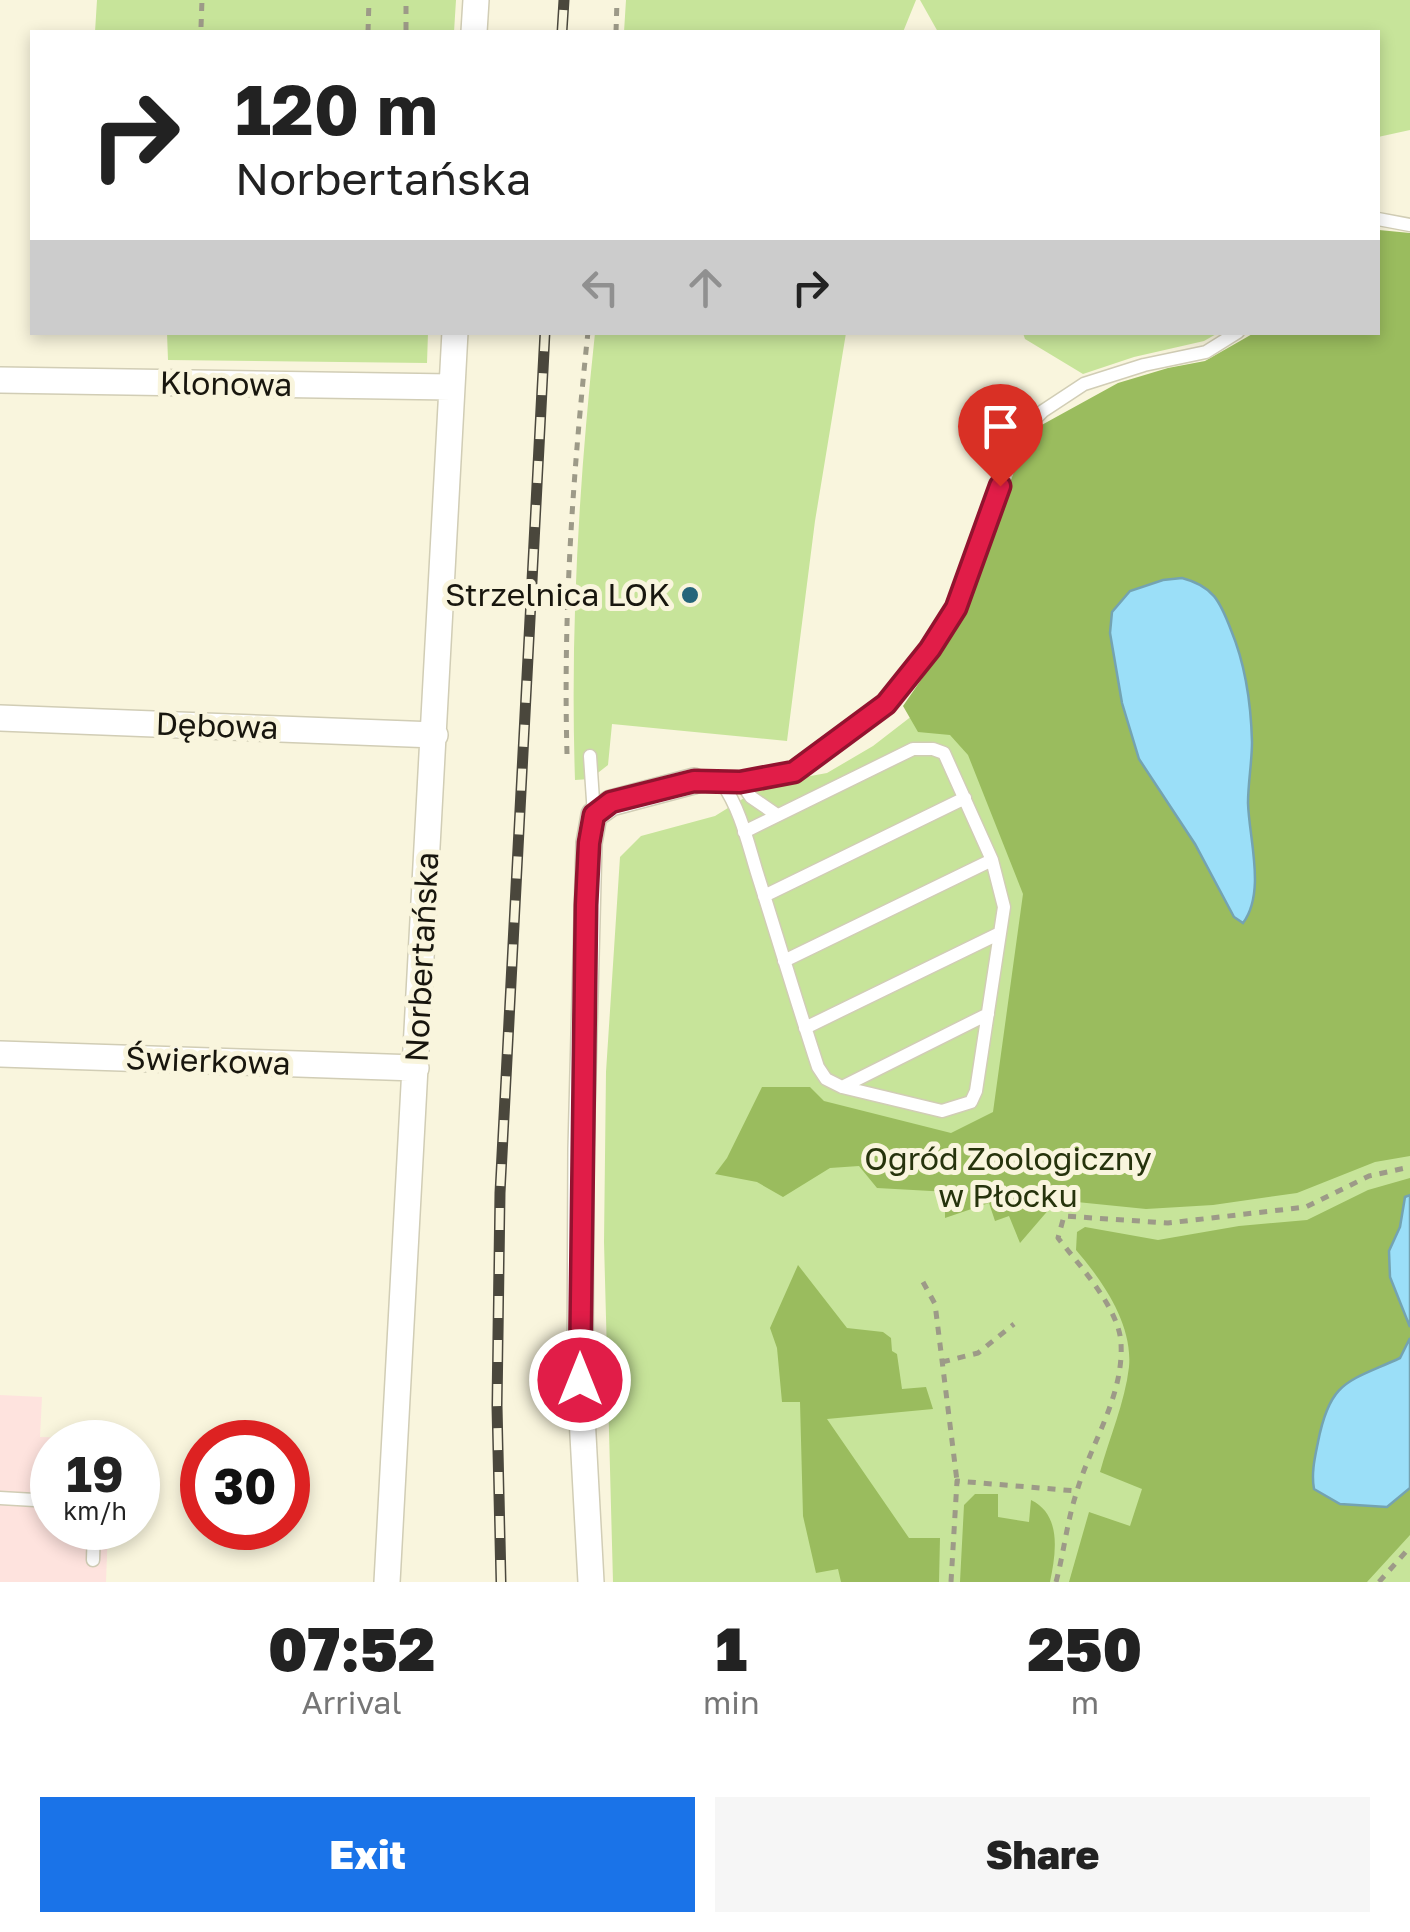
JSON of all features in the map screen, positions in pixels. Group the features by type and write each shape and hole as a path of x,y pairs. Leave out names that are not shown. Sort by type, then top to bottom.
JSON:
{"street":[{"path":"474,30 476,0"},
{"name":"Norbertańska","path":"387,1582 455,335"},
{"name":"Klonowa","path":"0,380 451,388"},
{"name":"Dębowa","path":"0,718 435,735"},
{"path":"591,1582 580,1380 589,843 594,815 611,802 694,781"},
{"name":"Świerkowa","path":"0,1054 416,1068"}],"lane":[{"path":"1380,219 1410,225"},
{"path":"694,781 740,782 794,772 886,704 930,649 956,608 1020,434 1043,411 1084,384 1144,364 1206,352 1233,335"},
{"path":"722,783 737,809 744,832 784,961 805,1028 826,1079 842,1087 942,1111 971,1102 976,1091 1004,907 992,860 944,754 914,749 744,832"},
{"path":"590,756 594,815"},
{"path":"740,782 751,797 777,816"},
{"path":"764,896 965,798"},
{"path":"784,961 992,860"},
{"path":"805,1028 1000,933"},
{"path":"842,1087 988,1014"},
{"path":"0,1498 30,1500"},
{"path":"93,1550 93,1560"}],"path":[{"path":"201,27 202,0"},
{"path":"368,0 368,30"},
{"path":"406,0 406,30"},
{"path":"616,30 618,0"},
{"path":"567,754 567,582 588,335"},
{"path":"1056,1582 1076,1492 1105,1422 1118,1372 1121,1340 1092,1280 1058,1238 1064,1216 1168,1223 1306,1208 1369,1176 1410,1167"},
{"path":"922,1282 935,1304 956,1482 951,1582"},
{"path":"942,1362 978,1354 1014,1324"},
{"path":"956,1482 1076,1492"},
{"path":"1379,1582 1410,1547"}],"shaded area":[{"path":"0,1395 42,1397 41,1420 30,1420 30,1550 107,1550 106,1582 0,1582"}],"green space":[{"path":"97,0 456,0 454,30 95,30"},
{"path":"626,0 916,0 904,30 624,30"},
{"path":"920,0 1410,0 1410,130 1380,137 1380,30 937,30"},
{"path":"1380,230 1410,233 1410,1156 1375,1162 1297,1193 1213,1205 1146,1209 1057,1200 1020,1243 1009,1216 995,1221 989,1203 945,1218 949,1192 877,1188 859,1166 830,1168 783,1197 757,1182 715,1174 762,1087 810,1087 824,1101 951,1133 993,1112 1023,894 968,755 950,735 918,732 903,706 948,641 971,591 1019,457 1038,427 1118,383 1205,361 1250,335 1380,335"},
{"name":"Ogród Zoologiczny w Płocku","path":"1410,331 1410,1582 613,1582 604,1242 606,1072 620,857 641,836 715,816 767,784 827,773 873,746"},
{"path":"167,335 428,335 427,363 168,360"},
{"name":"Strzelnica LOK","path":"595,335 846,335 815,521 787,741 612,724 608,765 590,779 575,780 577,556"},
{"path":"1024,335 1214,335 1083,374"},
{"path":"1410,1178 1410,1535 1367,1582 1069,1582 1089,1512 1130,1526 1142,1489 1100,1472 1124,1394 1129,1351 1114,1304 1076,1250 1077,1232 1085,1227 1158,1240 1239,1226 1307,1220 1368,1190"},
{"path":"798,1265 847,1328 883,1332 891,1338 902,1389 926,1387 933,1409 827,1419 909,1538 940,1538 939,1582 841,1582 838,1569 816,1573 803,1516 800,1402 782,1402 777,1348 770,1328"},
{"path":"975,1494 998,1494 998,1517 1029,1522 1031,1500 1048,1515 1054,1536 1050,1582 960,1582 964,1505"}],"water":[{"path":"1182,578 1201,585 1219,603 1247,685 1252,742 1248,803 1255,881 1250,910 1243,923 1234,917 1195,844 1139,759 1122,703 1110,633 1112,612 1130,591"},
{"path":"1410,1195 1410,1327 1390,1277 1389,1251 1400,1227 1405,1197"},
{"path":"1410,1338 1410,1488 1387,1507 1340,1504 1314,1489 1313,1483 1316,1453 1329,1406 1354,1379 1400,1358"}],"railway":[{"path":"562,30 564,0"},
{"path":"501,1582 497,1406 500,1193 545,335"}],"place":[{"name":"Strzelnica LOK","path":"690,595"}],"route":[{"path":"580,1380 586,905 594,815 611,802 694,781 740,782 794,772 886,704 930,649 956,608 1000,486"}]}
